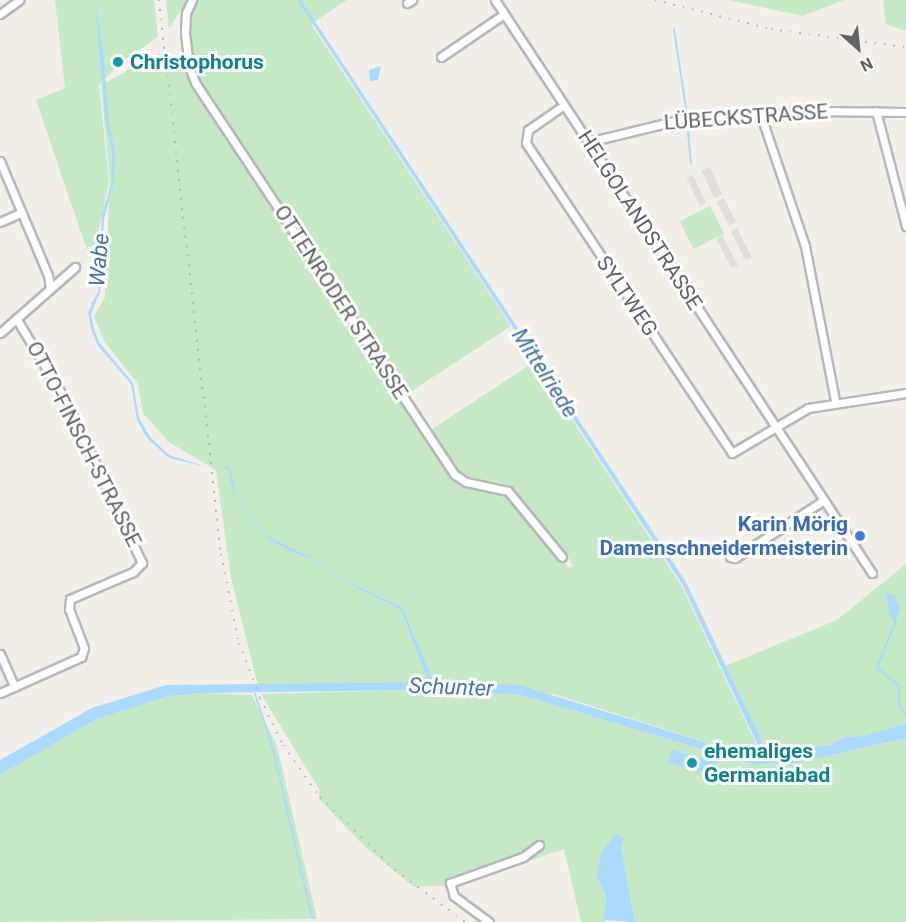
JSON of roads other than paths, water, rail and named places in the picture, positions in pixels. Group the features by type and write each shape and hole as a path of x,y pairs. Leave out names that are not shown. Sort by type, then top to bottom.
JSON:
{"street":[{"path":"0,14 19,0"},
{"name":"OTTENRODER STRASSE","path":"192,0 186,13 185,33 189,67 196,84 454,474 466,482 508,491 562,557"},
{"name":"HELGOLANDSTRASSE","path":"495,0 872,573"},
{"path":"441,57 504,14"},
{"name":"SYLTWEG","path":"564,105 526,133 526,143 534,156 732,453 776,427"},
{"path":"876,111 906,225"},
{"name":"LÜBECKSTRASSE","path":"588,142 687,118 760,113 906,112"},
{"path":"760,113 805,246 835,401"},
{"path":"0,161 48,275 50,288"},
{"path":"0,222 20,213"},
{"path":"0,333 75,267"},
{"name":"OTTO-FINSCH-STRASSE","path":"15,687 84,653 69,609 70,599 133,572 140,567 141,557 62,393 16,318"},
{"path":"776,427 801,411 835,401 906,393"},
{"path":"730,557 735,558 824,500"},
{"path":"0,654 15,687 0,693"},
{"path":"489,922 454,896 450,883 523,857 539,845"}],"water":[{"path":"95,0 104,58 109,126 115,150 114,182 104,219 100,291 91,314 94,329 99,342 133,383 139,418 150,437 169,455 207,467 169,458 147,438 137,420 131,384 98,346 91,329 88,312 98,295 102,214 112,181 112,151 105,117"},
{"path":"297,0 301,0 686,582 768,754 830,745 846,737 864,736 906,723 906,738 791,764 751,764 521,695 419,690 203,693 169,696 97,719 0,775 0,760 92,708 166,685 429,682 401,610 351,585 310,558 288,550 267,538 235,495 230,480 230,471 221,466 228,466 231,471 236,495 267,536 309,556 348,582 402,607 434,682 519,685 737,752 762,754 682,584"},
{"path":"381,66 378,80 370,81 369,70"},
{"path":"886,593 894,595 900,608 895,622 889,614"},
{"name":"ehemaliges Germaniabad","path":"672,750 716,762 713,774 669,763"},
{"path":"615,834 624,839 621,848 635,922 603,920 607,897 597,877 601,854"}],"waterway":[{"path":"674,29 687,115"},
{"path":"687,121 691,164"},
{"name":"Wabe","path":"92,304 99,293"},
{"path":"896,620 877,668 899,686 899,706 906,714"},
{"path":"255,694 273,749 312,918"}],"railway":[{"path":"159,0 221,554 239,643 260,698 283,745 320,797 395,870 465,922"},
{"path":"655,0 771,29 906,47"}],"place":[{"name":"Christophorus","path":"118,62"},
{"name":"Karin Mörig Damenschneidermeisterin","path":"860,536"},
{"name":"ehemaliges Germaniabad","path":"692,763"}],"water label":[{"name":"Mittelriede","path":"545,373"},
{"name":"Schunter","path":"451,687"}]}
